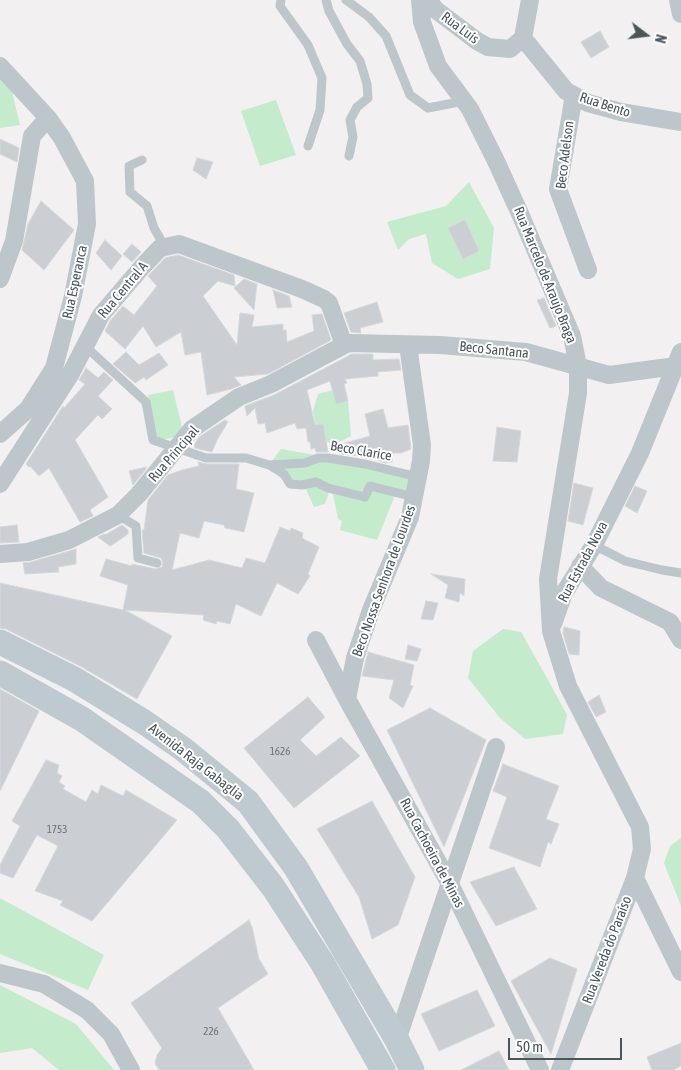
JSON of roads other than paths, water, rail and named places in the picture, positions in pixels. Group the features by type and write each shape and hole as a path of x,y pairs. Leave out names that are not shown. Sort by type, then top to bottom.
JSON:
{"main road":[{"name":"Avenida Raja Gabaglia","path":"0,642 74,679 144,722 182,749 248,802 296,868 397,1040 412,1070"},
{"name":"Avenida Raja Gabaglia","path":"0,673 82,719 201,802 228,829 273,887 318,956 383,1070"}],"street":[{"name":"Rua Marcelo de Araujo Braga","path":"420,0 422,22 438,66 464,101 487,144 521,216 572,336 578,366 578,393 548,579 551,631"},
{"name":"Rua Luís","path":"428,0 436,10 477,42 488,47 510,49 524,38"},
{"path":"524,38 530,0"},
{"path":"678,0 681,14"},
{"name":"Rua Bento","path":"524,38 566,91 588,102 621,112 681,122"},
{"name":"Rua Esperanca","path":"0,66 48,118 62,138 84,181 87,224 71,305 54,368 28,409 0,434"},
{"name":"Beco Adelson","path":"574,95 558,190 588,270"},
{"path":"0,279 4,255 14,241 32,136 48,118"},
{"path":"165,247 179,244 302,289 324,299 328,303 344,345"},
{"name":"Rua Central A","path":"0,484 70,376 97,320 142,267 160,248 165,247"},
{"path":"71,305 97,320"},
{"name":"Rua Principal","path":"0,554 28,552 70,540 118,515 139,494 192,429 238,397 271,384 350,343 408,345"},
{"name":"Beco Santana","path":"408,345 440,345 526,352 578,366"},
{"name":"Beco Nossa Senhora de Lourdes","path":"347,698 355,658 371,610 410,517 418,477 422,445 408,345"},
{"path":"578,366 609,375 678,359"},
{"name":"Rua Estrada Nova","path":"551,631 564,592 594,545 640,452 678,359"},
{"path":"580,566 602,588 670,622 681,640"},
{"name":"Rua Vereda do Paraíso","path":"551,631 568,686 640,827 642,849 635,878 560,1070"},
{"name":"Rua Cachoeira de Minas","path":"316,640 450,884 540,1070"},
{"path":"397,1040 496,747"},
{"path":"635,878 681,972"},
{"path":"0,973 44,984 87,1010 111,1034 131,1070"}],"lane":[{"path":"281,0 280,6 308,45 322,78 320,110 308,146"},
{"path":"326,0 329,11 346,44 360,61 367,84 368,98 357,107 350,120 353,137 349,156"},
{"path":"346,0 369,17 386,36 410,95 428,108 464,101"},
{"path":"142,160 129,166 130,192 147,206 154,228 165,247"},
{"path":"85,346 146,402 153,440 206,458 246,458 269,465 284,474 290,484 302,485 316,482 328,488 365,497 370,486 414,498"},
{"name":"Beco Clarice","path":"269,465 305,463 323,458 365,464 418,477"},
{"path":"118,515 136,526 138,558 157,563"},
{"path":"594,545 625,561 681,573"}]}
